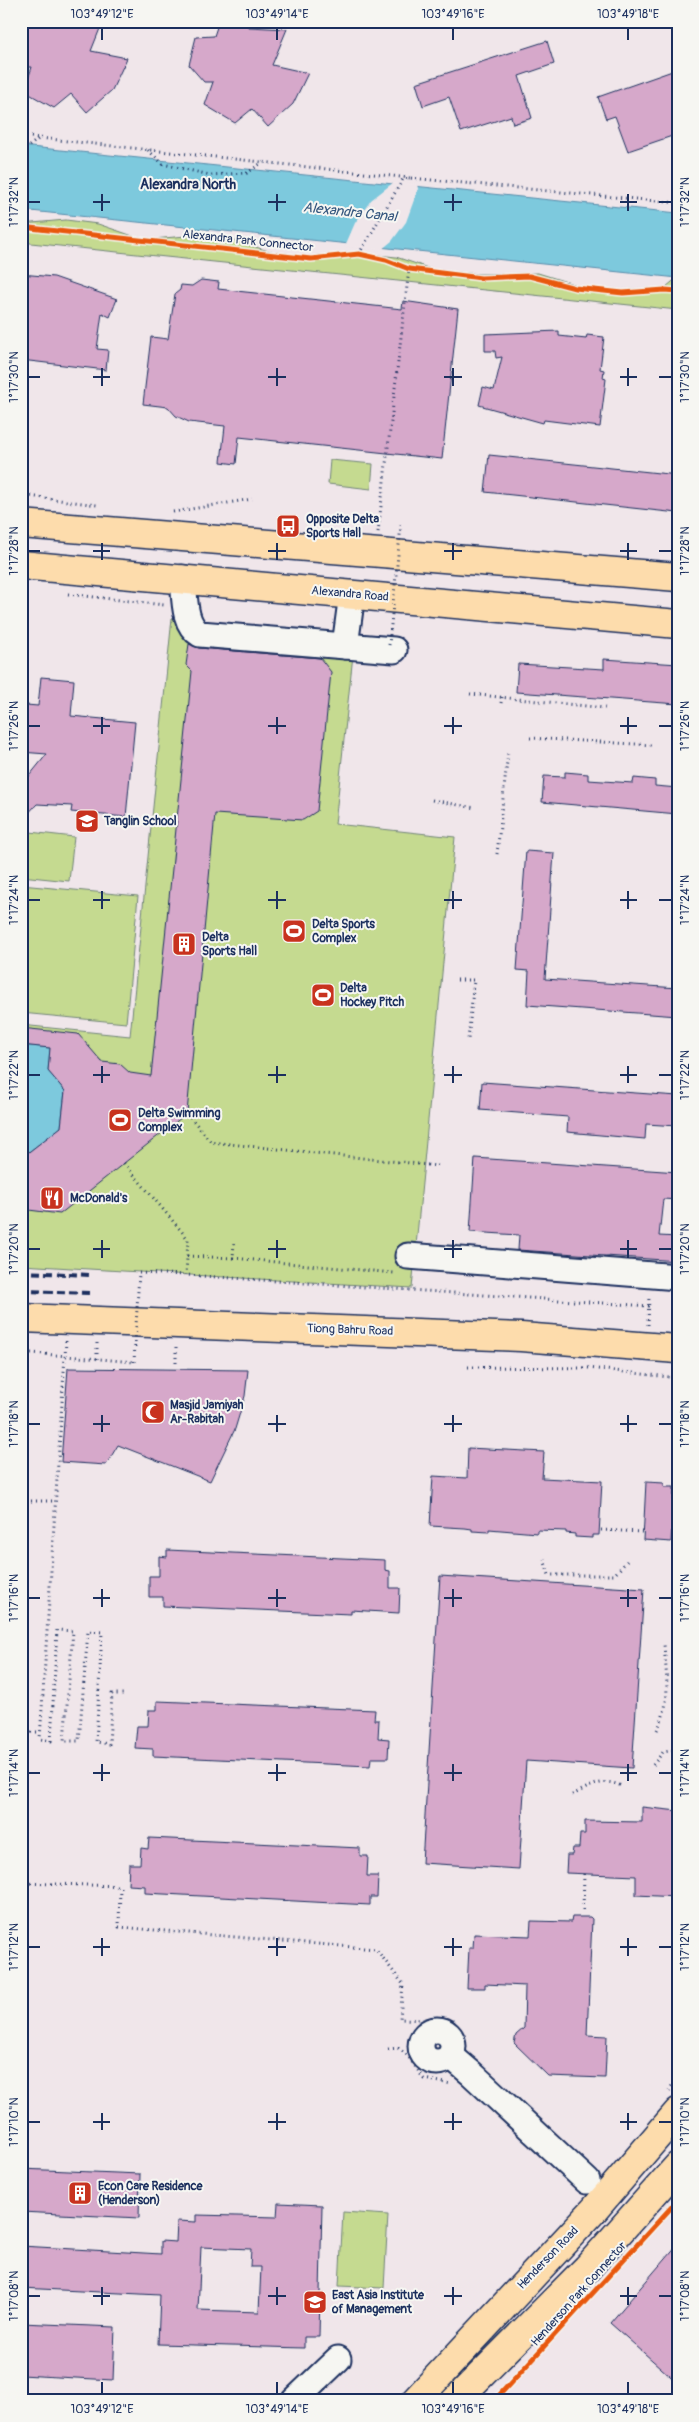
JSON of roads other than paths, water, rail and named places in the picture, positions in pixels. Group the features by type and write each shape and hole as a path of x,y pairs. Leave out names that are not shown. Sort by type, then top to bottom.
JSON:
{"main road":[{"path":"21,524 678,577"},
{"name":"Alexandra Road","path":"21,565 184,578 678,624"},
{"name":"Tiong Bahru Road","path":"21,1318 521,1337 678,1349"},
{"name":"Henderson Road","path":"415,2401 517,2289 594,2210 678,2112"},
{"path":"455,2401 587,2268 678,2166"}],"lane":[{"path":"184,578 188,622 192,630 200,634 345,646 392,647"},
{"path":"345,646 352,594"},
{"path":"408,1256 530,1258 620,1265 678,1277"},
{"path":"451,2056 586,2181"},
{"path":"294,2401 338,2359"}],"water":[{"name":"Alexandra Canal","path":"21,146 678,213 678,278 21,210"},
{"path":"21,1045 50,1048 48,1071 65,1091 61,1127 21,1158"}],"railway":[{"path":"21,1272 91,1275"},
{"path":"21,1291 92,1293"}],"place":[{"name":"Opposite Delta Sports Hall","path":"288,526"},
{"name":"Tanglin School","path":"87,821"},
{"name":"Delta Sports Complex","path":"294,931"},
{"name":"Delta Sports Hall","path":"184,944"},
{"name":"Delta Hockey Pitch","path":"323,995"},
{"name":"Delta Swimming Complex","path":"120,1120"},
{"name":"McDonald's","path":"52,1198"},
{"name":"Masjid Jamiyah Ar-Rabitah","path":"153,1412"},
{"name":"Econ Care Residence (Henderson)","path":"80,2193"},
{"name":"East Asia Institute of Management","path":"315,2302"}],"district":[{"name":"Alexandra North","path":"188,184"}]}
